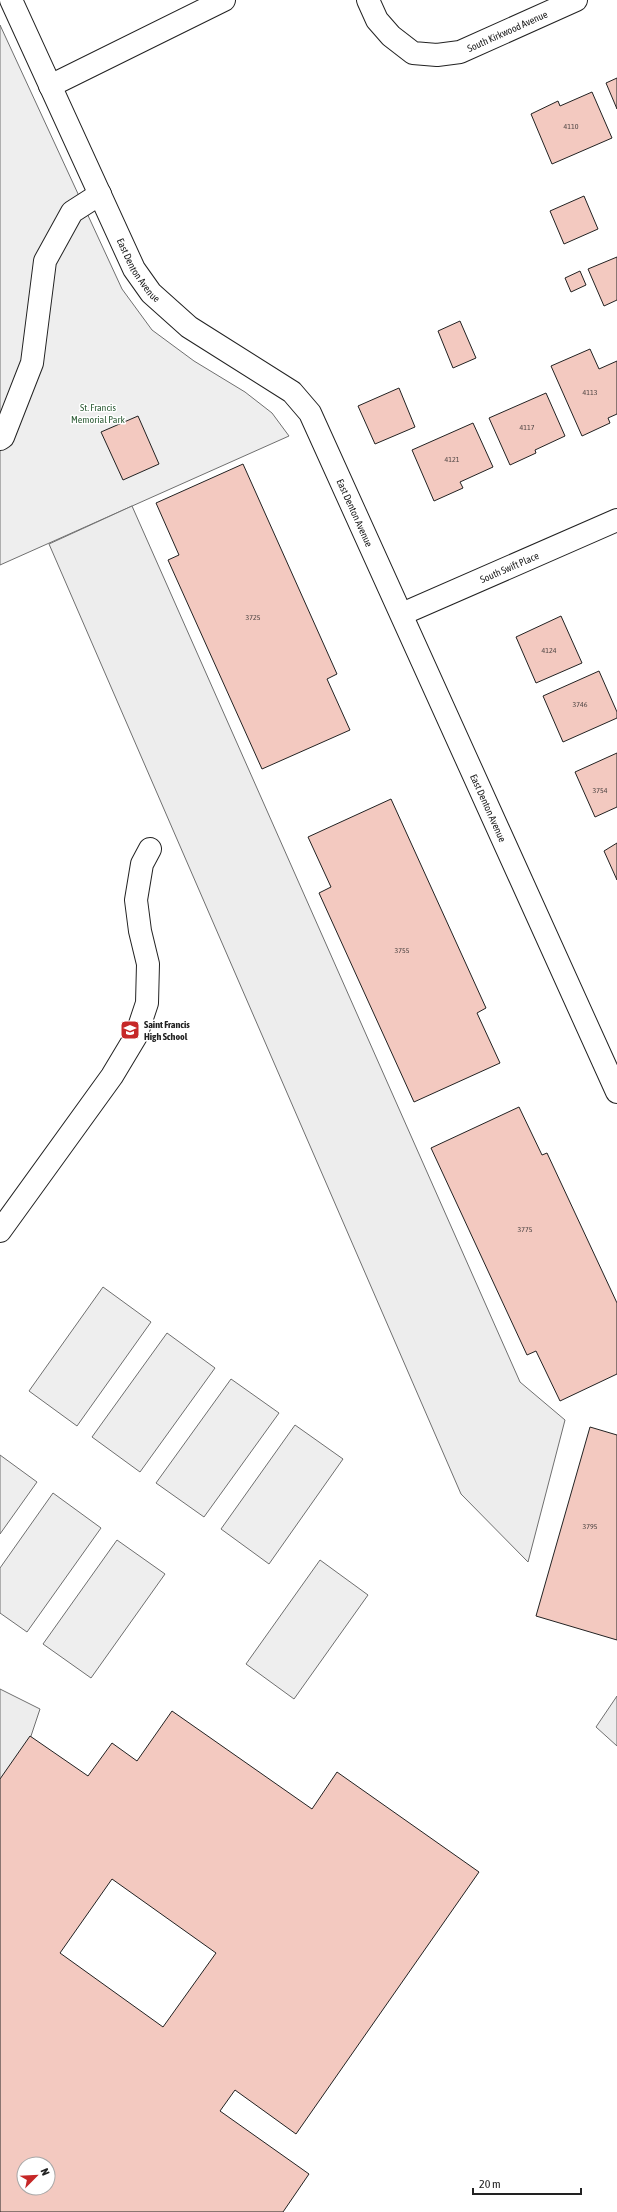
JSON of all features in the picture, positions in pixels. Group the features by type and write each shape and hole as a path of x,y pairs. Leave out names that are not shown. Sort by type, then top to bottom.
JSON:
{"street":[{"name":"East Denton Avenue","path":"11,0 134,269 151,293 190,327 292,392 310,413 617,1092"},
{"path":"50,86 224,0"},
{"name":"South Kirkwood Avenue","path":"368,0 377,20 391,36 413,53 437,55 460,52 576,0"},
{"path":"0,439 32,363 45,261 72,212 100,194"},
{"name":"South Swift Place","path":"402,614 617,520"},
{"path":"0,1231 112,1076 136,1036 146,1003 148,964 140,931 136,900 142,864 150,848"}],"green space":[{"name":"St. Francis Memorial Park","path":"0,25 122,289 152,330 194,361 245,392 272,413 289,436 0,565"},
{"path":"103,1287 151,1322 77,1426 29,1391"},
{"path":"167,1333 215,1368 140,1472 92,1437"},
{"path":"231,1379 279,1413 204,1517 156,1483"},
{"path":"295,1425 343,1459 269,1564 221,1529"},
{"path":"0,1455 37,1482 0,1534"},
{"path":"53,1493 101,1528 27,1632 0,1613 0,1568"},
{"path":"117,1540 165,1574 91,1678 43,1644"},
{"path":"320,1560 368,1595 294,1699 246,1664"}],"shaded area":[{"path":"132,506 520,1382 565,1420 528,1562 461,1494 49,544"},
{"path":"0,1689 40,1709 29,1742 0,1782"},
{"path":"617,1696 617,1746 596,1727"}],"building":[{"path":"617,78 617,109 606,83"},
{"path":"592,92 612,138 552,164 531,114 558,101 560,106"},
{"path":"584,196 598,229 564,244 550,211"},
{"path":"617,257 617,300 604,306 588,269"},
{"path":"580,271 586,285 571,292 565,278"},
{"path":"460,321 476,358 453,368 438,331"},
{"path":"590,349 599,369 617,361 617,414 608,418 610,423 582,436 551,366"},
{"path":"399,388 415,427 375,444 358,406"},
{"path":"546,393 565,436 535,450 536,453 510,465 489,418"},
{"path":"138,416 159,464 123,480 101,432"},
{"path":"473,423 493,467 460,482 463,488 434,501 412,450"},
{"path":"243,464 337,674 327,679 350,730 262,769 168,560 179,555 156,503"},
{"path":"561,616 582,663 536,683 516,637"},
{"path":"599,671 617,712 617,718 563,742 543,696"},
{"path":"617,753 617,807 595,817 575,772"},
{"path":"391,799 486,1008 477,1013 500,1063 414,1102 319,893 331,887 308,837"},
{"path":"617,843 617,880 604,851"},
{"path":"519,1107 542,1155 547,1153 617,1303 617,1374 560,1401 536,1351 527,1355 431,1148"},
{"path":"590,1427 617,1435 617,1640 536,1616"},
{"path":"172,1711 312,1809 337,1772 479,1872 296,2134 235,2090 220,2111 309,2174 283,2212 0,2212 0,1779 30,1736 88,1776 112,1743 137,1761","holes":["112,1879 216,1953 163,2027 60,1953"]}],"place":[{"name":"Saint Francis High School","path":"130,1030"}]}
